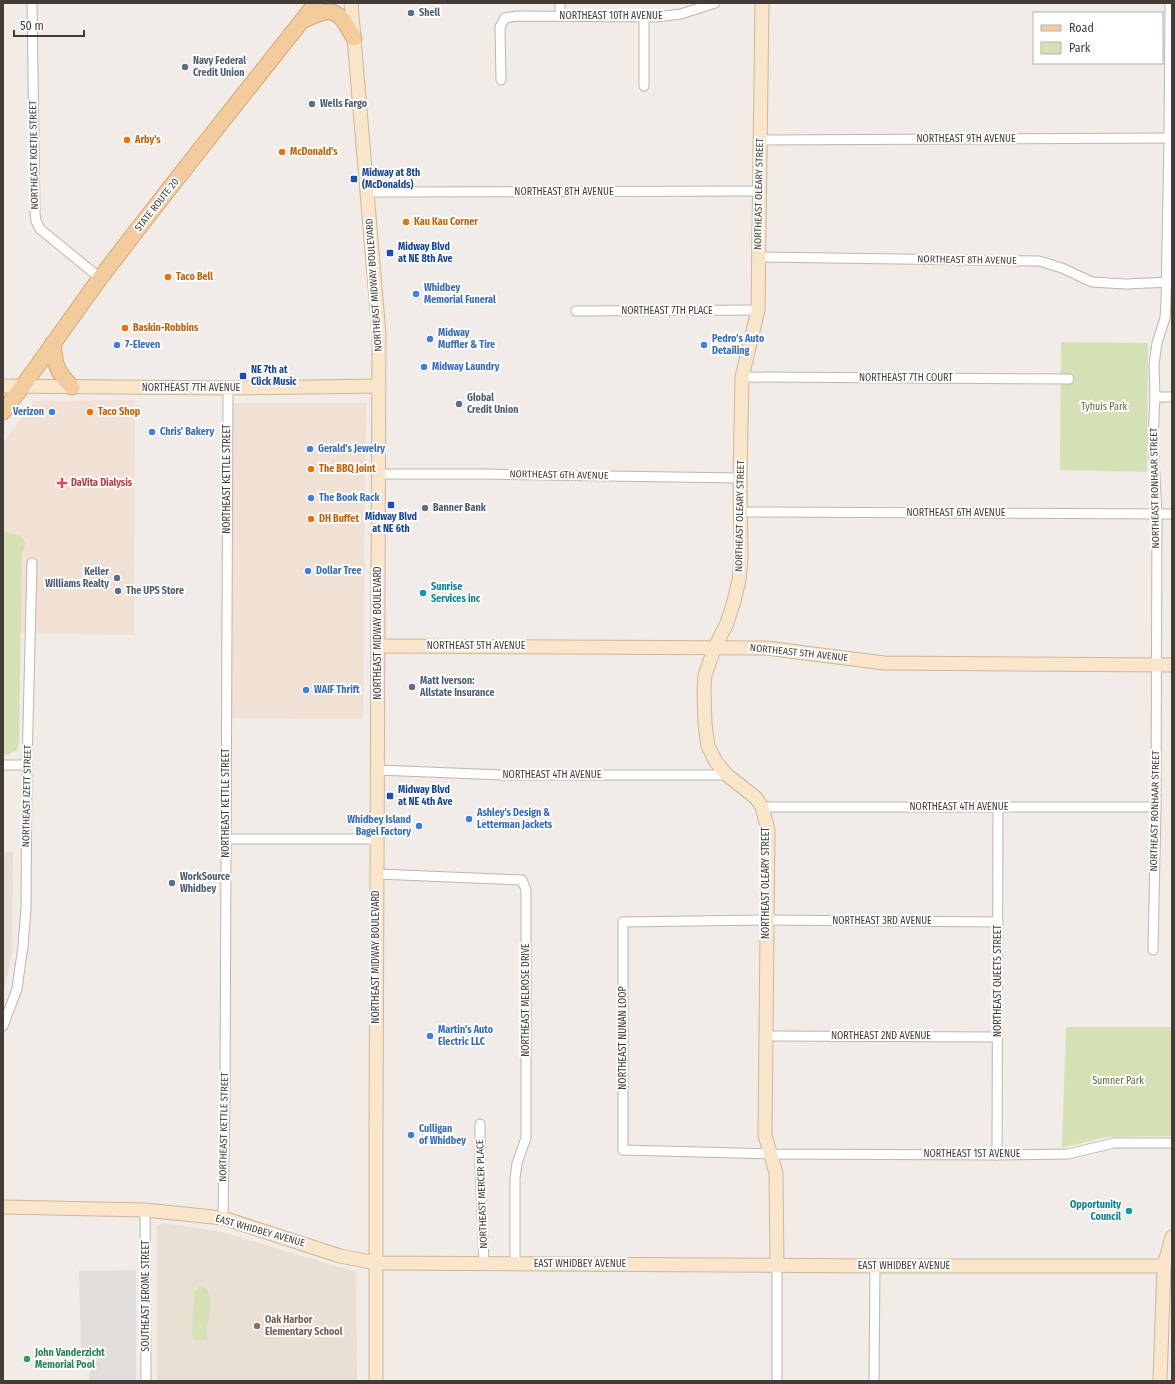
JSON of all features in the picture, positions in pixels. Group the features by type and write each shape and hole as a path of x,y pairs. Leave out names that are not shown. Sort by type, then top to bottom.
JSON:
{"main road":[{"name":"STATE ROUTE 20","path":"3,412 24,386 100,278 316,3"},
{"path":"301,22 325,12 332,12 345,22 354,38"},
{"path":"53,343 55,364 58,371 72,387"}],"street":[{"name":"NORTHEAST KOETJE STREET","path":"32,3 33,142 36,221 40,229 100,278"},
{"name":"NORTHEAST MIDWAY BOULEVARD","path":"351,3 379,334 376,1381"},
{"path":"560,3 560,16"},
{"name":"NORTHEAST 10TH AVENUE","path":"501,80 500,28 505,18 517,16 656,17 681,14 715,3"},
{"name":"NORTHEAST OLEARY STREET","path":"762,3 758,310 742,377 740,478 741,558 739,580 734,601 727,623 715,647 705,675 704,689 705,729 708,746 716,762 727,775 756,798 762,807 768,830 765,1135 776,1173 777,1265"},
{"name":"NORTHEAST RONHAAR STREET","path":"1153,950 1156,807 1157,514 1153,439 1155,397 1154,364 1165,318 1169,282 1171,138 1170,3"},
{"path":"644,16 644,86"},
{"name":"NORTHEAST 9TH AVENUE","path":"760,140 1171,138"},
{"name":"NORTHEAST 8TH AVENUE","path":"367,192 760,191"},
{"name":"NORTHEAST 8TH AVENUE","path":"758,257 1039,261 1062,268 1092,282 1125,284 1169,282"},
{"name":"NORTHEAST 7TH PLACE","path":"576,311 758,310"},
{"name":"NORTHEAST 7TH COURT","path":"742,377 1069,379"},
{"name":"NORTHEAST 7TH AVENUE","path":"3,386 228,388 379,386"},
{"name":"NORTHEAST KETTLE STREET","path":"223,1218 225,1094 228,388"},
{"path":"1155,397 1172,397"},
{"name":"NORTHEAST 6TH AVENUE","path":"378,474 740,478"},
{"name":"NORTHEAST 6TH AVENUE","path":"740,512 1172,514"},
{"name":"NORTHEAST IZETT STREET","path":"3,1026 17,989 23,946 26,908 27,765 32,563"},
{"name":"NORTHEAST 5TH AVENUE","path":"378,646 766,648 884,663 1172,665"},
{"path":"3,765 27,765"},
{"name":"NORTHEAST 4TH AVENUE","path":"378,770 502,775 727,775"},
{"name":"NORTHEAST QUEETS STREET","path":"997,1155 998,806"},
{"name":"NORTHEAST 4TH AVENUE","path":"762,807 1156,807"},
{"path":"226,839 377,839"},
{"name":"NORTHEAST MELROSE DRIVE","path":"377,874 522,880 526,890 526,1138 517,1163 515,1178 515,1264"},
{"name":"NORTHEAST 3RD AVENUE","path":"767,920 998,922"},
{"name":"NORTHEAST NUNAN LOOP","path":"767,920 623,922 623,1150 770,1154"},
{"name":"NORTHEAST 2ND AVENUE","path":"766,1036 997,1037"},
{"name":"NORTHEAST MERCER PLACE","path":"480,1124 484,1264"},
{"name":"NORTHEAST 1ST AVENUE","path":"770,1154 1068,1154 1114,1143 1172,1143"},
{"name":"EAST WHIDBEY AVENUE","path":"3,1207 145,1210 223,1218 340,1256 376,1263 1164,1266"},
{"name":"SOUTHEAST JEROME STREET","path":"145,1210 146,1381"},
{"path":"1160,1381 1164,1266 1172,1237"},
{"path":"777,1265 777,1381"},
{"path":"874,1381 875,1266"}],"shaded area":[{"path":"135,400 134,635 17,633 3,540 3,443 35,401"},
{"path":"233,403 366,403 363,719 231,718"},
{"path":"3,852 13,852 12,952 8,975 3,991"},
{"name":"Oak Harbor Elementary School","path":"163,1223 222,1232 356,1272 357,1381 157,1381 157,1226"},
{"path":"136,1270 136,1380 89,1380 90,1362 81,1353 79,1271"}],"green space":[{"name":"Tyhuis Park","path":"1061,342 1148,343 1147,472 1060,470"},
{"path":"3,531 20,536 26,543 22,552 19,743 17,750 8,755 3,754"},
{"name":"Sumner Park","path":"1066,1027 1172,1027 1172,1136 1105,1137 1062,1147"},
{"path":"200,1286 205,1288 208,1292 210,1302 207,1340 194,1340 192,1335 194,1292"}],"place":[{"name":"Shell","path":"411,13"},
{"name":"Navy Federal Credit Union","path":"185,67"},
{"name":"Wells Fargo","path":"312,104"},
{"name":"Arby's","path":"127,140"},
{"name":"McDonald's","path":"282,152"},
{"name":"Midway at 8th (McDonalds)","path":"354,179"},
{"name":"Kau Kau Corner","path":"406,222"},
{"name":"Midway Blvd at NE 8th Ave","path":"390,253"},
{"name":"Taco Bell","path":"168,277"},
{"name":"Whidbey Memorial Funeral","path":"416,294"},
{"name":"Baskin-Robbins","path":"125,328"},
{"name":"Midway Muffler & Tire","path":"430,339"},
{"name":"7-Eleven","path":"117,345"},
{"name":"Pedro’s Auto Detailing","path":"704,345"},
{"name":"Midway Laundry","path":"424,367"},
{"name":"NE 7th at Click Music","path":"243,376"},
{"name":"Global Credit Union","path":"459,404"},
{"name":"Verizon","path":"52,412"},
{"name":"Taco Shop","path":"90,412"},
{"name":"Chris' Bakery","path":"152,432"},
{"name":"Gerald’s Jewelry","path":"310,449"},
{"name":"The BBQ Joint","path":"311,469"},
{"name":"DaVita Dialysis","path":"62,483"},
{"name":"The Book Rack","path":"311,498"},
{"name":"Midway Blvd at NE 6th","path":"391,505"},
{"name":"Banner Bank","path":"425,508"},
{"name":"DH Buffet","path":"311,519"},
{"name":"Dollar Tree","path":"308,571"},
{"name":"Keller Williams Realty","path":"117,578"},
{"name":"The UPS Store","path":"118,591"},
{"name":"Sunrise Services inc","path":"423,593"},
{"name":"Matt Iverson: Allstate Insurance","path":"412,687"},
{"name":"WAIF Thrift","path":"306,690"},
{"name":"Midway Blvd at NE 4th Ave","path":"390,796"},
{"name":"Ashley's Design & Letterman Jackets","path":"469,819"},
{"name":"Whidbey Island Bagel Factory","path":"419,826"},
{"name":"WorkSource Whidbey","path":"172,883"},
{"name":"Martin's Auto Electric LLC","path":"430,1036"},
{"name":"Culligan of Whidbey","path":"411,1135"},
{"name":"Opportunity Council","path":"1129,1211"},
{"name":"Oak Harbor Elementary School","path":"257,1326"},
{"name":"John Vanderzicht Memorial Pool","path":"27,1359"}]}
